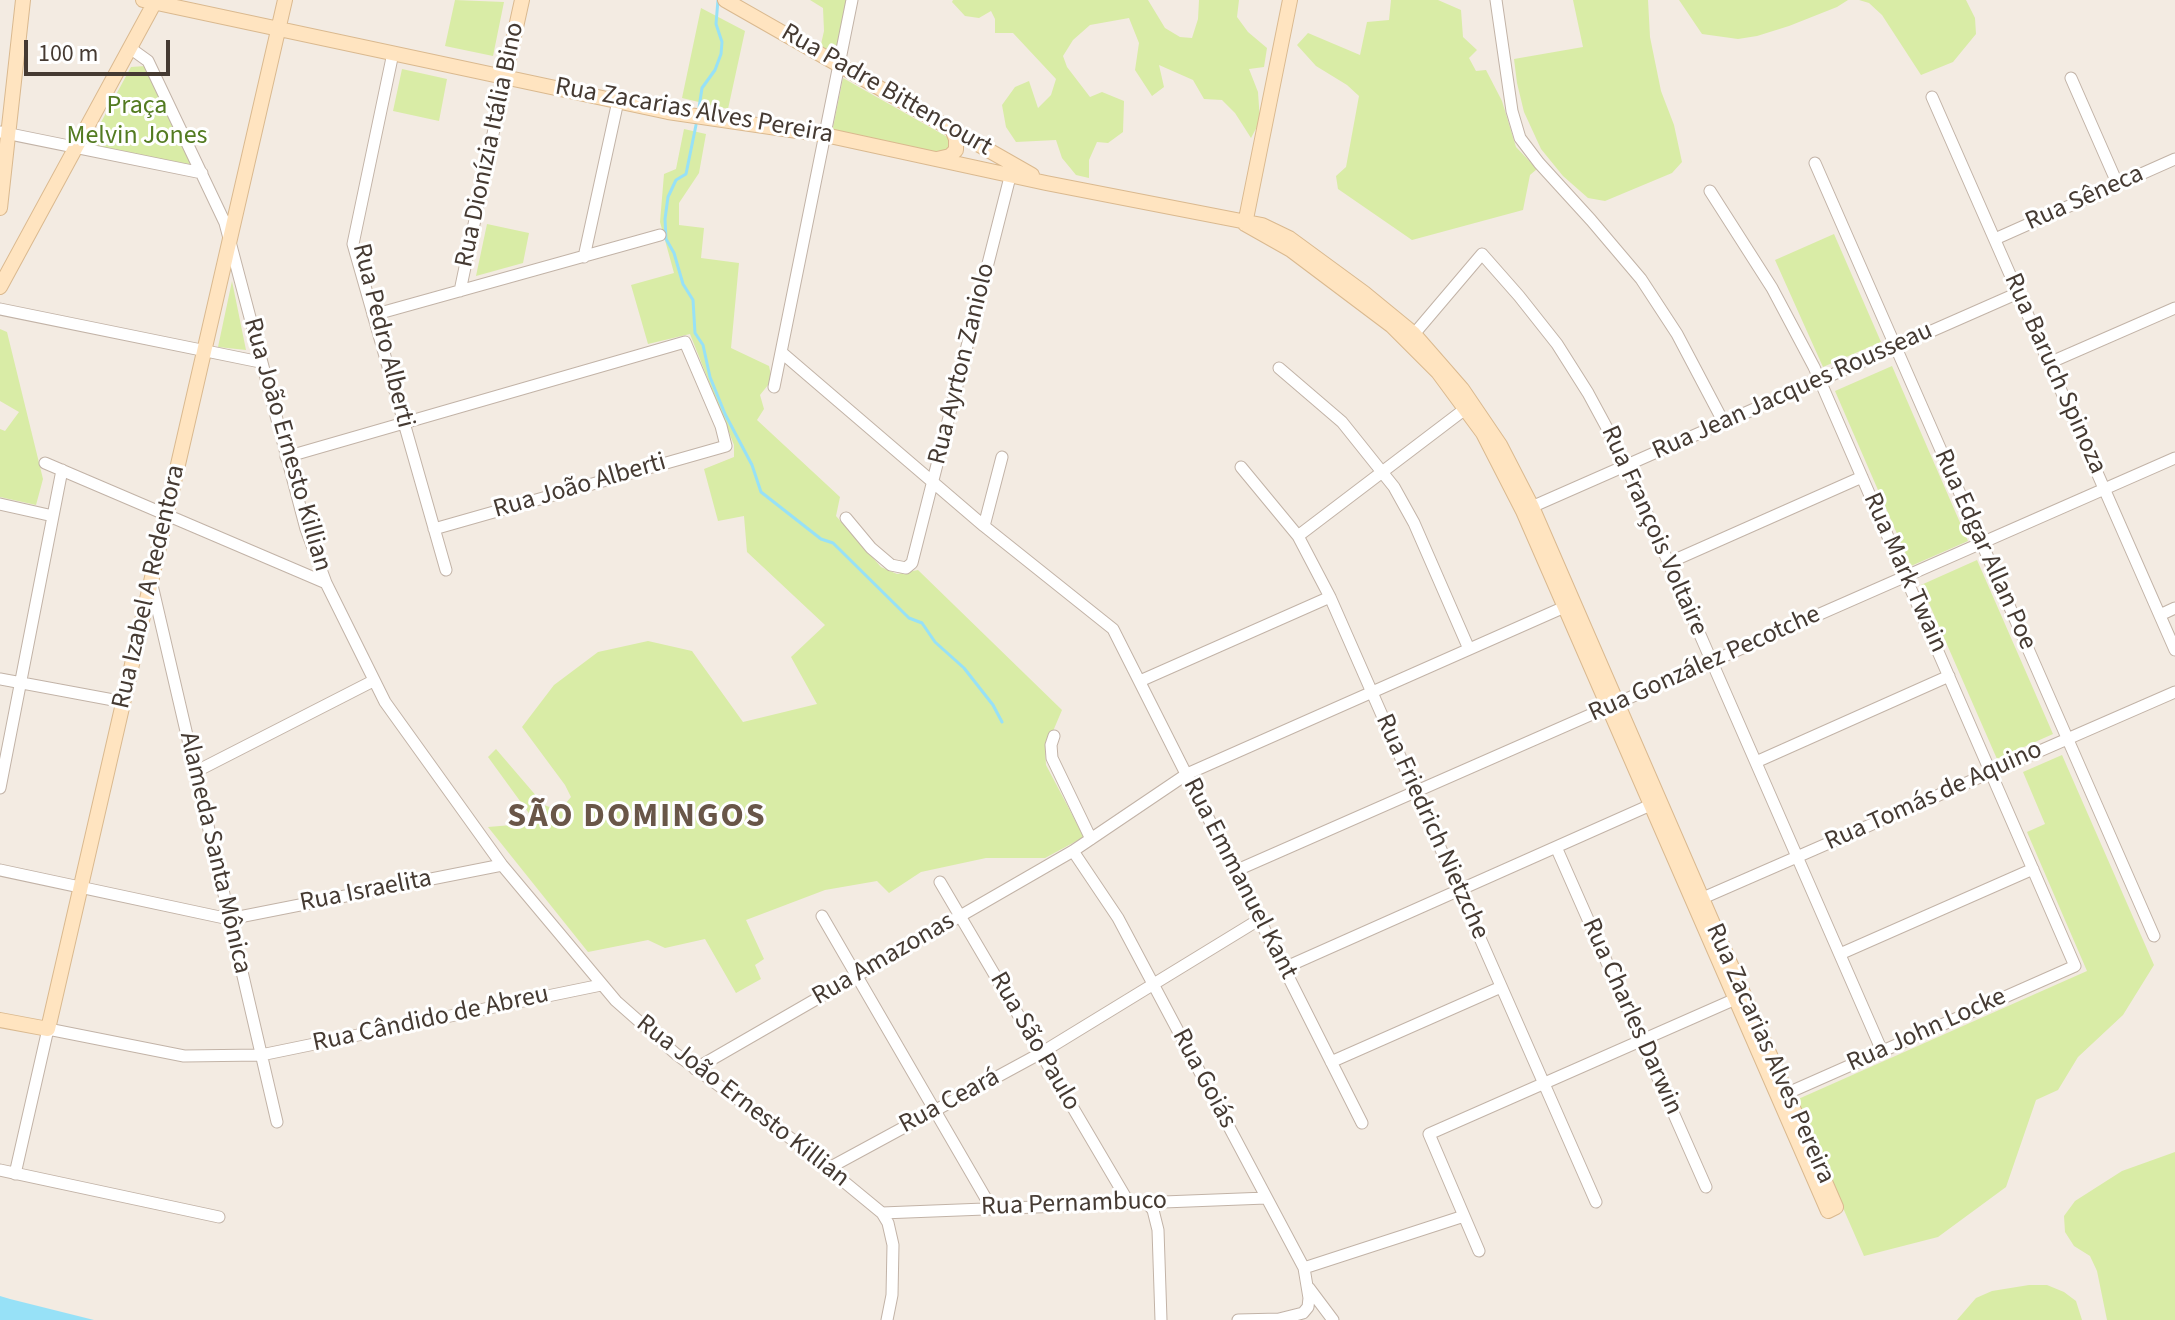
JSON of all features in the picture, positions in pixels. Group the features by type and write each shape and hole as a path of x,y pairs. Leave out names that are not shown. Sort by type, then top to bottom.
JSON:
{"main road":[{"path":"0,208 4,133 23,0"},
{"name":"Rua Izabel A Redentora","path":"48,1029 285,0"},
{"name":"Rua Dionízia Itália Bino","path":"505,77 522,0"},
{"name":"Rua Padre Bittencourt","path":"726,0 974,141 1012,170 1046,183"},
{"path":"1245,224 1290,0"},
{"path":"0,287 130,48 151,1"},
{"name":"Rua Zacarias Alves Pereira","path":"151,1 685,115 825,135 964,165 1012,170"},
{"path":"937,159 950,156 956,150 952,129"},
{"path":"964,165 961,151 974,141"},
{"name":"Rua Zacarias Alves Pereira","path":"1046,183 1245,224 1314,266 1411,337 1470,406 1527,509 1783,1095 1836,1207 1828,1211 1783,1095"},
{"path":"0,1020 48,1029"}],"street":[{"path":"774,387 852,0"},
{"path":"1496,0 1512,111 1520,138 1641,279 1677,334 1724,423"},
{"name":"Rua João Ernesto Killian","path":"130,48 148,61 230,238 306,529 326,583 373,681 398,722 502,865 601,985 644,1028 829,1168 882,1213"},
{"name":"Rua Pedro Alberti","path":"393,53 353,244 446,570"},
{"name":"Rua Dionízia Itália Bino","path":"460,291 505,77"},
{"path":"2071,78 2118,185"},
{"name":"Rua Baruch Spinoza","path":"1932,97 2175,650"},
{"path":"584,257 618,101"},
{"path":"4,133 202,173"},
{"name":"Rua Sêneca","path":"1995,239 2175,159"},
{"name":"Rua Edgar Allan Poe","path":"1815,163 2154,936"},
{"name":"Rua Ayrton Zaniolo","path":"846,518 871,548 891,565 906,568 912,563 1012,170"},
{"name":"Rua Mark Twain","path":"1710,191 1772,288 1820,380 2075,966"},
{"path":"373,315 660,235"},
{"name":"Rua François Voltaire","path":"1411,337 1482,254 1557,344 1600,414 1626,466 1882,1051"},
{"name":"Rua Jean Jacques Rousseau","path":"1527,509 2018,293"},
{"path":"2049,363 2175,308"},
{"path":"0,309 260,362"},
{"name":"Rua João Alberti","path":"404,423 685,342 721,426 726,446 434,529"},
{"path":"781,352 984,526 1002,457"},
{"path":"1279,368 1342,422 1383,472 1414,523 1469,649"},
{"path":"1298,536 1470,406"},
{"path":"286,457 404,423"},
{"name":"Rua González Pecotche","path":"1235,871 2175,458"},
{"path":"45,463 326,583"},
{"name":"Rua Friedrich Nietzche","path":"1241,467 1298,536 1330,597 1596,1202"},
{"path":"0,788 62,470"},
{"path":"1668,563 1862,477"},
{"path":"0,504 53,516"},
{"name":"Rua Emmanuel Kant","path":"984,526 1117,634 1362,1123"},
{"name":"Alameda Santa Mônica","path":"151,583 277,1122"},
{"path":"1140,681 1330,597"},
{"name":"Rua Amazonas","path":"695,1069 1073,851 1187,774 1569,605"},
{"path":"2160,615 2175,608"},
{"path":"1756,762 1949,676"},
{"path":"0,679 124,702"},
{"path":"195,772 373,681"},
{"name":"Rua Tomás de Aquino","path":"1698,900 2175,692"},
{"path":"1054,736 1052,758 1091,839"},
{"path":"1284,968 1655,803"},
{"name":"Rua Charles Darwin","path":"1556,847 1706,1187"},
{"name":"Rua Goiás","path":"1073,851 1109,904 1304,1268 1308,1307 1303,1313 1279,1319 1238,1320"},
{"name":"Rua Israelita","path":"229,919 502,865"},
{"path":"1840,954 2033,869"},
{"path":"0,870 229,919"},
{"name":"Rua São Paulo","path":"940,882 1129,1203"},
{"path":"822,916 992,1209"},
{"name":"Rua Ceará","path":"829,1168 1041,1053 1260,919"},
{"name":"Rua John Locke","path":"1783,1095 2075,966"},
{"name":"Rua Cândido de Abreu","path":"48,1029 184,1056 261,1055 601,985"},
{"path":"1331,1062 1501,987"},
{"path":"1479,1251 1429,1134 1740,996"},
{"name":"Rua Izabel A Redentora","path":"15,1174 48,1029"},
{"path":"0,1170 219,1217"},
{"name":"Rua Pernambuco","path":"882,1213 1266,1198"},
{"path":"1147,1203 1153,1210 1158,1230 1161,1320"},
{"path":"882,1213 888,1223 893,1245 892,1295 887,1320"},
{"path":"1304,1268 1464,1216"},
{"path":"1308,1288 1333,1320"}],"green space":[{"path":"455,0 504,2 493,56 445,46"},
{"path":"810,0 847,0 837,58 819,53 824,31 823,8"},
{"path":"953,0 1148,0 1165,28 1180,37 1192,38 1198,19 1199,0 1239,0 1237,17 1248,32 1267,48 1264,67 1249,69 1258,92 1260,121 1251,138 1235,113 1222,100 1204,99 1193,80 1159,65 1164,87 1152,96 1135,70 1139,43 1129,18 1090,25 1073,40 1063,56 1067,67 1090,97 1102,92 1124,101 1123,132 1108,143 1097,142 1089,160 1089,178 1076,175 1062,158 1056,140 1016,142 1006,127 1002,105 1015,87 1029,81 1038,108 1051,95 1056,79 1013,33 995,33 995,19 991,11 979,18 965,16"},
{"path":"1391,0 1438,0 1461,10 1463,37 1477,50 1469,58 1476,71 1486,70 1502,101 1516,147 1537,169 1530,175 1523,210 1412,240 1338,189 1336,176 1346,167 1359,96 1316,66 1297,45 1308,33 1360,55 1367,22 1389,20"},
{"path":"1573,0 1648,0 1650,37 1661,91 1674,125 1682,162 1672,173 1605,201 1588,198 1563,176 1541,149 1524,112 1517,83 1514,59 1583,47"},
{"path":"1679,0 1848,0 1789,26 1738,39 1702,34"},
{"path":"1859,0 1966,0 1975,18 1976,34 1953,62 1921,75 1882,15 1869,3"},
{"path":"701,8 745,31 728,109 682,98"},
{"name":"Praça Melvin Jones","path":"146,66 194,165 100,149 93,137 131,67"},
{"path":"402,69 447,79 439,121 393,111"},
{"path":"843,78 951,139 952,148 945,154 832,132"},
{"path":"684,129 706,134 699,173 679,203 679,225 704,228 701,258 739,263 731,348 769,366 772,380 760,395 764,409 757,420 840,497 836,516 881,567 897,574 918,570 1062,710 1045,750 1046,765 1084,837 1045,858 986,858 921,872 889,893 877,881 825,890 746,920 764,959 755,965 761,979 736,993 705,939 665,948 648,940 588,952 488,827 536,823 488,757 496,749 544,805 555,809 571,797 522,727 554,685 598,652 648,641 692,651 743,722 817,704 791,657 825,625 747,552 744,516 718,521 704,469 734,457 734,445 690,334 648,344 631,285 674,273 660,222 664,174 676,169"},
{"path":"487,224 529,233 523,263 476,276"},
{"path":"1834,234 1881,342 1823,367 1775,260"},
{"path":"232,281 246,350 218,347"},
{"path":"0,329 7,332 43,479 36,505 0,497 0,429 5,431 19,412 0,401"},
{"path":"1892,366 1968,541 1911,566 1835,391"},
{"path":"1977,560 2053,734 1997,759 1921,585"},
{"path":"2062,755 2154,965 2123,1015 2078,1057 2058,1090 2036,1100 2006,1187 1938,1237 1864,1256 1796,1100 2087,971 2027,832 2045,824 2023,772"},
{"path":"2175,1152 2175,1320 2107,1320 2097,1271 2090,1256 2074,1246 2065,1232 2064,1216 2075,1201 2122,1171"},
{"path":"2047,1285 2064,1292 2076,1301 2082,1320 1957,1320 1976,1298 1992,1291"}],"water":[{"path":"0,1296 10,1299 94,1320 0,1320"}],"waterway":[{"path":"699,108 702,88 715,70 721,54 722,42 716,24 718,0"},
{"path":"696,125 686,174 676,180 668,197 666,239 674,253 683,284 693,300 695,333 703,345 710,377 752,465 761,492 821,539 833,543 909,618 922,623 935,642 964,668 993,705 1002,722"}],"district":[{"name":"SÃO DOMINGOS","path":"637,819"}]}
